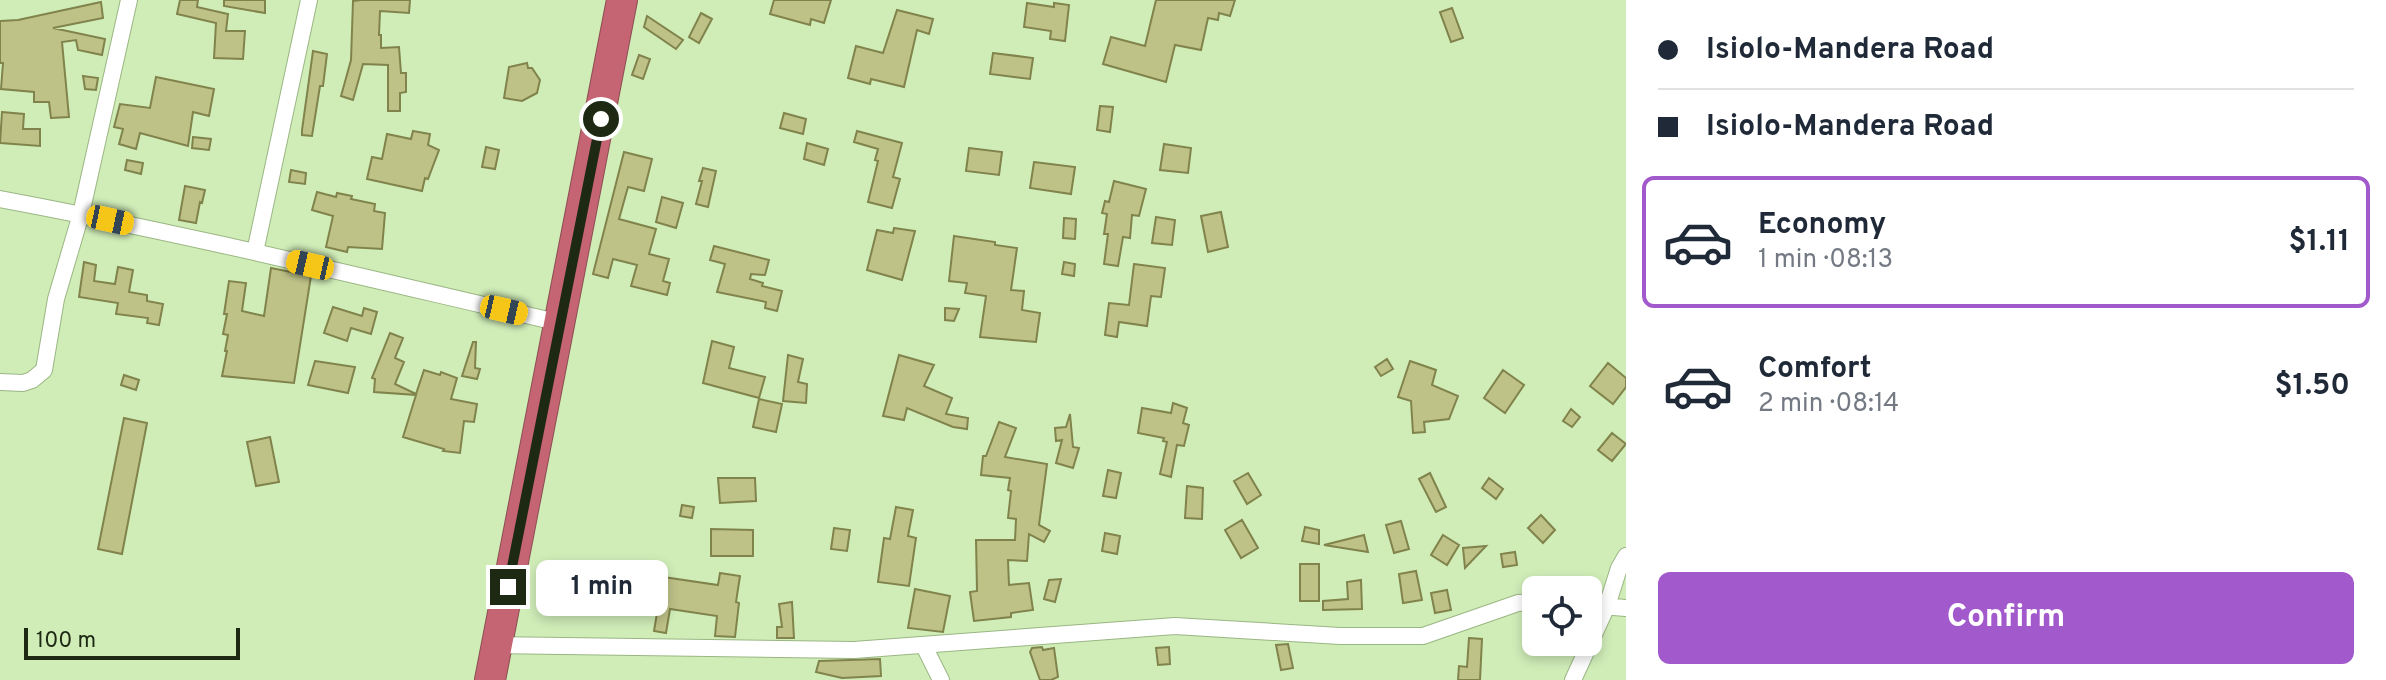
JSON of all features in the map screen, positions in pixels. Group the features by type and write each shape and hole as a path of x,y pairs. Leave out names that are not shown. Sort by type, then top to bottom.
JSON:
{"highway":[{"path":"490,680 622,0"}],"street":[{"path":"0,382 23,383 44,370 56,299 81,214 129,0"},
{"path":"255,252 309,0"},
{"path":"0,199 255,252 561,323"},
{"path":"1573,680 1626,556"},
{"path":"496,645 840,650 1175,626 1340,636 1423,636 1522,603"},
{"path":"1602,606 1626,608"},
{"path":"924,646 941,680"}],"building":[{"path":"180,0 198,0 197,7 228,14 226,31 245,31 243,59 214,58 216,23 177,14"},
{"path":"224,0 265,0 265,13 224,6"},
{"path":"410,0 409,13 380,11 381,48 399,47 401,73 406,73 406,92 400,93 400,111 388,111 388,65 363,64 353,100 341,96 351,60 353,1"},
{"path":"774,0 831,0 824,23 811,19 810,25 770,14"},
{"path":"1156,0 1235,0 1230,16 1219,13 1218,20 1208,18 1201,50 1175,45 1166,82 1103,64 1111,37 1145,46"},
{"path":"101,2 103,18 53,28 105,39 102,55 78,50 76,40 62,42 69,117 51,118 49,102 34,102 34,92 1,89 0,21"},
{"path":"1027,3 1054,7 1054,3 1069,5 1065,41 1050,39 1051,31 1024,27"},
{"path":"1452,8 1463,38 1451,42 1440,12"},
{"path":"897,10 933,19 929,34 917,30 904,87 871,79 870,84 848,78 856,46 883,53"},
{"path":"701,13 712,19 699,43 689,37"},
{"path":"647,16 683,40 676,49 644,27"},
{"path":"313,51 327,54 312,136 302,135 302,130"},
{"path":"993,53 1033,58 1030,79 990,74"},
{"path":"639,55 650,59 643,79 632,75"},
{"path":"527,63 540,80 537,93 522,101 504,98 509,67"},
{"path":"83,76 98,78 96,90 85,89"},
{"path":"156,77 214,89 209,116 193,112 188,146 140,133 136,149 119,144 123,129 114,127 120,104 150,108"},
{"path":"1100,106 1113,107 1110,132 1097,130"},
{"path":"2,112 24,114 23,129 40,129 40,146 0,143"},
{"path":"784,113 806,119 803,134 780,128"},
{"path":"413,131 430,134 428,145 439,150 422,191 367,179 372,157 382,159 387,134 411,139"},
{"path":"857,131 902,143 893,177 900,179 892,208 868,202 878,149 854,142"},
{"path":"193,137 211,139 209,150 192,148"},
{"path":"807,143 828,149 824,165 804,159"},
{"path":"1164,144 1191,148 1188,173 1160,170"},
{"path":"486,147 499,150 495,169 482,167"},
{"path":"969,148 1002,152 999,175 966,171"},
{"path":"624,152 652,159 644,191 628,187 619,219 656,229 649,254 669,259 663,281 670,283 667,295 631,286 637,265 613,259 608,278 593,274"},
{"path":"127,160 143,163 141,174 125,170"},
{"path":"1034,162 1075,167 1071,194 1030,188"},
{"path":"703,168 716,171 708,207 696,204"},
{"path":"291,170 306,173 305,184 289,182"},
{"path":"1114,181 1146,189 1139,216 1132,215 1130,238 1123,237 1118,266 1104,264 1108,234 1104,234 1107,214 1102,213 1105,201 1109,202"},
{"path":"185,186 205,190 196,223 179,220"},
{"path":"317,192 336,197 337,193 352,196 351,199 375,204 374,211 385,213 382,249 348,247 347,252 326,247 333,216 312,210"},
{"path":"662,197 683,203 676,228 656,222"},
{"path":"1221,212 1228,247 1208,252 1201,216"},
{"path":"1156,217 1175,220 1172,245 1152,243"},
{"path":"1064,218 1076,219 1075,239 1063,238"},
{"path":"894,228 915,231 902,280 867,270 877,230 893,233"},
{"path":"954,236 1017,248 1011,290 1024,291 1022,310 1040,313 1036,342 980,337 986,296 965,293 967,283 949,281"},
{"path":"714,246 769,260 765,275 751,274 750,279 782,291 777,311 765,308 766,302 717,292 725,264 710,260"},
{"path":"84,262 96,265 94,281 115,284 118,267 133,270 129,292 147,295 147,301 163,304 159,325 147,323 148,318 116,314 118,303 79,297"},
{"path":"1064,262 1075,264 1074,276 1062,274"},
{"path":"1134,264 1165,268 1161,297 1151,296 1147,326 1119,322 1117,337 1105,335 1109,303 1129,305"},
{"path":"271,268 311,276 294,383 222,376 227,351 228,335 223,334 229,281 246,283 242,311 264,316"},
{"path":"333,307 362,316 364,308 377,312 371,334 351,328 347,341 324,333"},
{"path":"945,308 959,309 954,321 945,320"},
{"path":"390,333 403,338 395,358 404,362 395,384 416,394 424,370 440,375 441,372 457,378 451,399 477,404 474,422 464,421 460,453 443,451 403,437 416,395 374,392 375,379 372,378"},
{"path":"712,341 734,347 729,368 765,377 759,398 703,383"},
{"path":"473,342 476,342 475,368 480,369 477,379 462,376"},
{"path":"788,355 803,359 798,382 807,384 806,403 783,401"},
{"path":"899,355 934,365 924,386 952,398 946,414 968,418 967,429 953,427 907,408 904,420 883,416"},
{"path":"1387,359 1393,369 1381,376 1375,367"},
{"path":"315,361 355,367 348,393 308,385"},
{"path":"1410,361 1436,370 1432,385 1458,396 1449,419 1424,422 1425,432 1413,433 1411,401 1398,397"},
{"path":"1608,363 1626,378 1626,387 1613,404 1590,386"},
{"path":"1503,370 1524,385 1505,413 1484,398"},
{"path":"124,375 139,380 136,390 121,385"},
{"path":"759,399 782,404 776,432 753,427"},
{"path":"1173,403 1187,408 1183,423 1189,425 1184,446 1177,445 1171,477 1160,474 1167,442 1163,441 1164,438 1138,433 1142,408 1171,413"},
{"path":"1571,409 1580,417 1572,427 1563,421"},
{"path":"1070,414 1073,447 1079,448 1073,468 1056,463 1062,440 1056,441 1055,428 1066,427"},
{"path":"124,418 147,423 122,554 98,549"},
{"path":"999,422 1016,428 1005,457 1047,464 1039,525 1050,531 1044,542 1029,534 1027,561 1008,560 1009,585 1029,583 1033,610 1011,613 1011,617 974,621 970,592 977,591 976,540 1015,540 1016,519 1008,518 1010,478 981,475 983,456 986,456"},
{"path":"1612,433 1626,444 1612,461 1598,450"},
{"path":"270,437 279,482 256,486 247,442"},
{"path":"1108,470 1121,473 1116,498 1103,496"},
{"path":"1248,473 1261,495 1247,504 1234,481"},
{"path":"1430,473 1446,507 1436,512 1419,479"},
{"path":"718,478 755,478 756,501 720,503"},
{"path":"1489,478 1503,489 1496,499 1482,488"},
{"path":"1187,486 1203,488 1202,519 1185,518"},
{"path":"682,505 694,507 692,518 680,516"},
{"path":"896,507 913,510 908,536 916,538 909,586 878,582 884,538 890,539"},
{"path":"1541,515 1555,530 1543,543 1528,528"},
{"path":"1242,520 1258,548 1241,558 1225,530"},
{"path":"1401,521 1409,549 1394,553 1386,525"},
{"path":"1305,527 1319,530 1319,544 1302,541"},
{"path":"834,528 850,530 847,551 831,549"},
{"path":"711,529 753,530 753,556 711,556"},
{"path":"1105,533 1120,536 1117,554 1102,551"},
{"path":"1364,535 1368,552 1324,545"},
{"path":"1443,535 1459,545 1447,565 1431,555"},
{"path":"1486,546 1465,568 1463,548"},
{"path":"1515,552 1517,565 1503,567 1501,554"},
{"path":"1300,564 1319,564 1319,601 1300,601"},
{"path":"1416,571 1422,600 1403,603 1399,574"},
{"path":"720,573 740,576 735,637 715,636 717,616 670,609 666,633 654,631 663,577 718,585"},
{"path":"1061,579 1055,602 1044,599 1049,580"},
{"path":"1361,580 1362,609 1323,610 1323,601 1348,599 1347,582"},
{"path":"915,589 950,596 943,632 908,628"},
{"path":"1447,590 1451,610 1435,613 1431,593"},
{"path":"792,602 794,638 777,638 777,627 782,627 779,604"},
{"path":"1469,638 1482,639 1480,680 1458,680 1459,666 1467,667"},
{"path":"1288,644 1293,668 1281,670 1276,645"},
{"path":"1042,647 1043,650 1054,648 1058,677 1051,680 1040,680 1030,652 1032,648"},
{"path":"1169,647 1170,664 1158,665 1156,648"},
{"path":"880,659 881,676 842,678 816,672 819,661"}],"route":[{"path":"508,587 601,119"}]}
